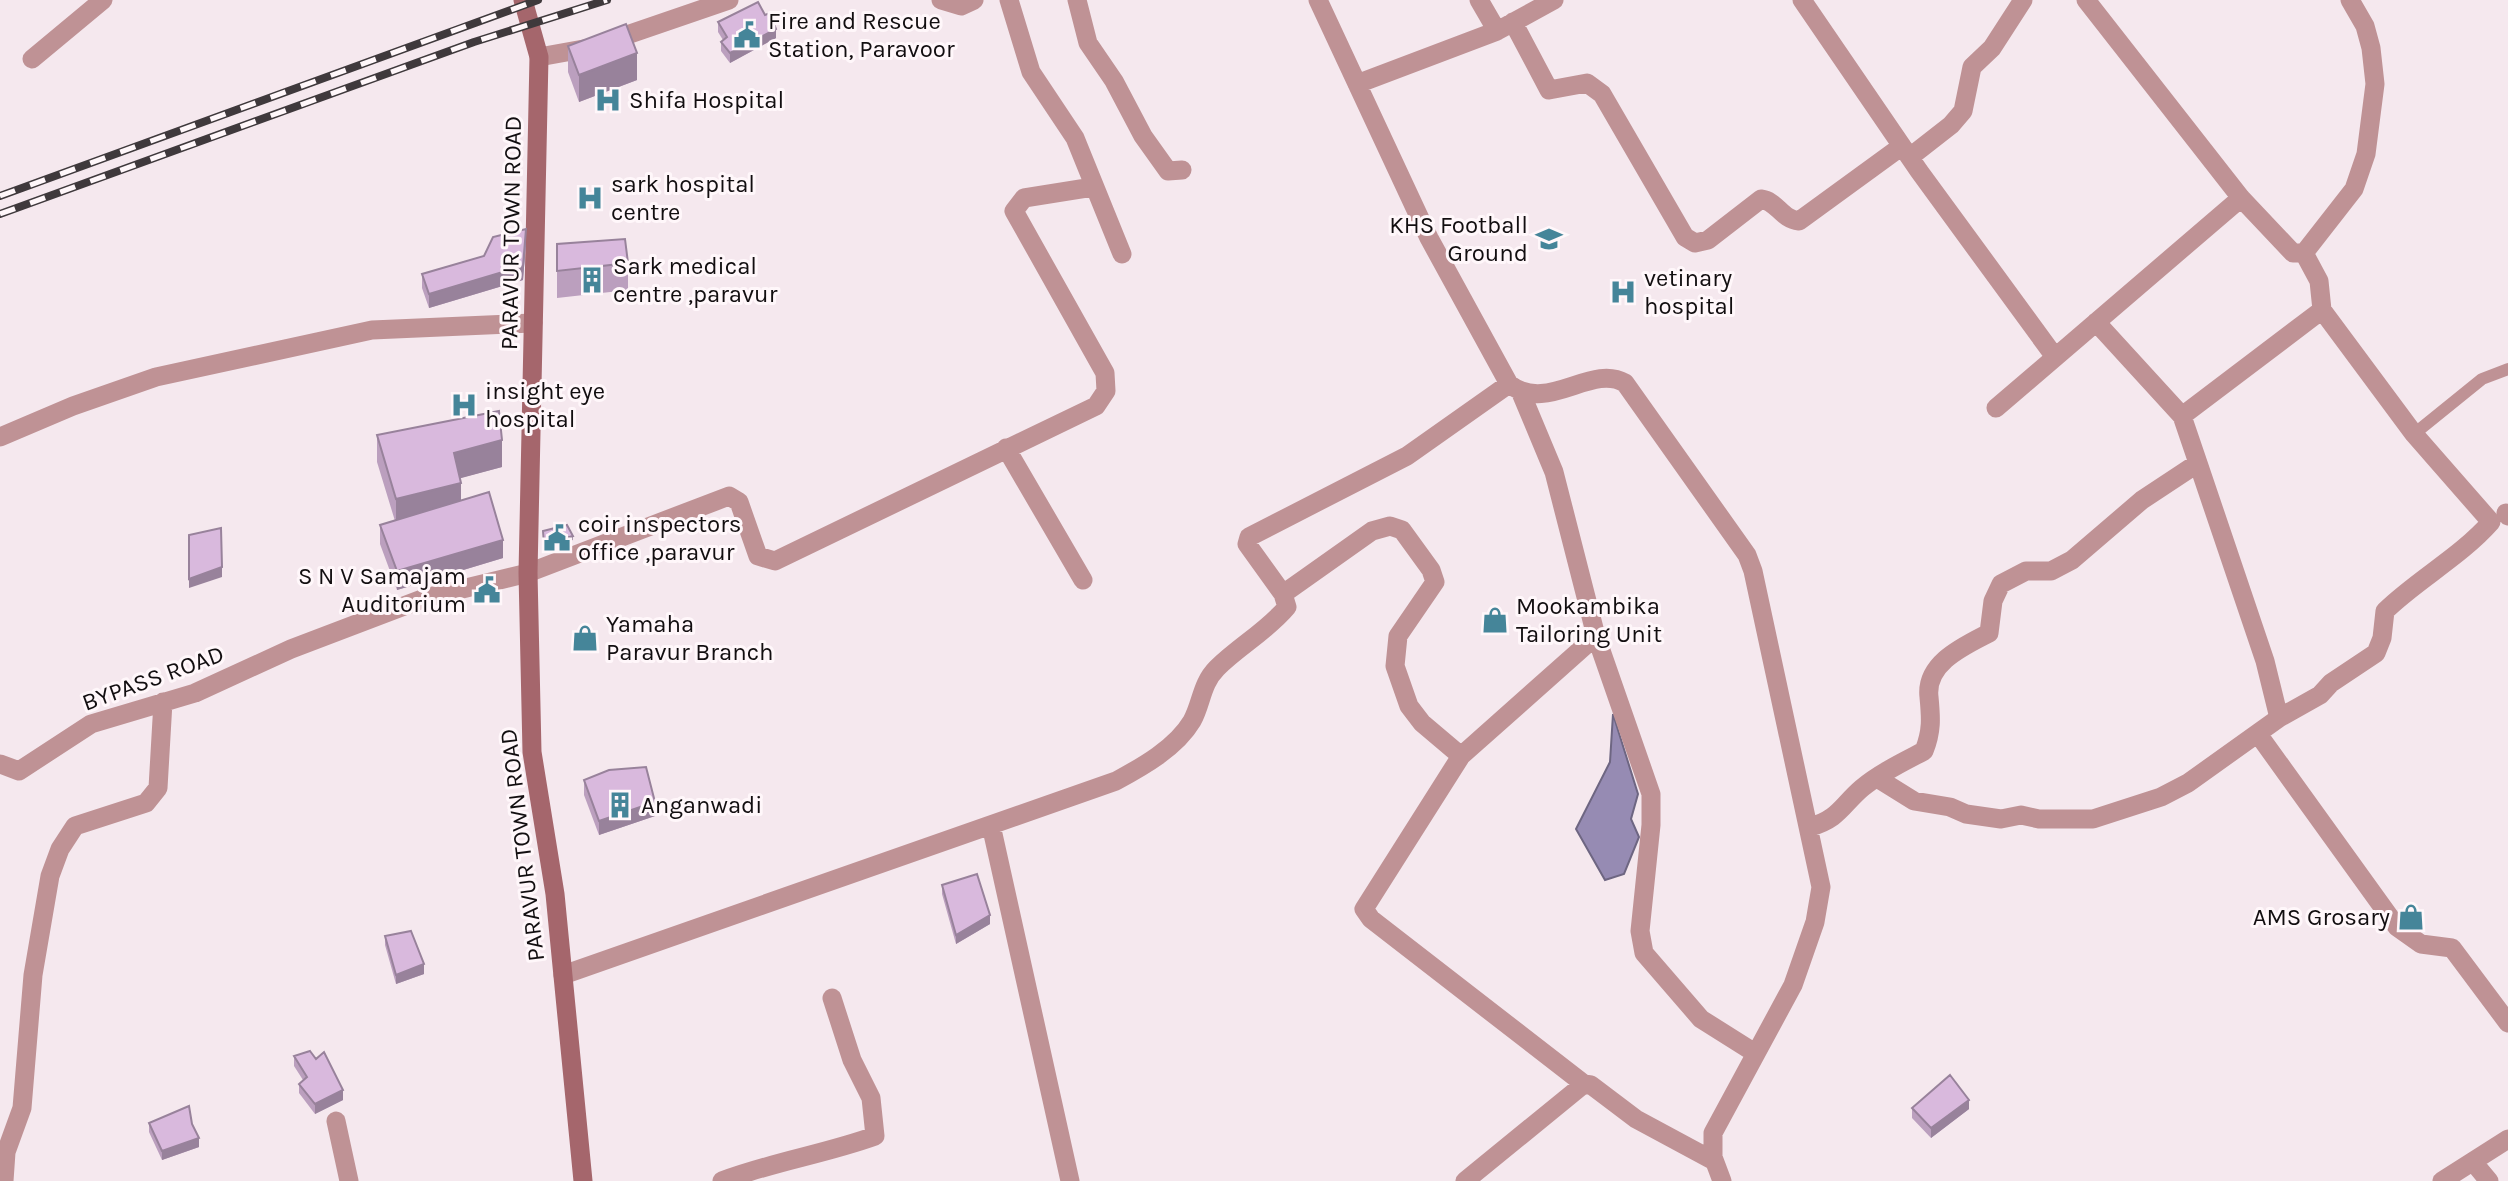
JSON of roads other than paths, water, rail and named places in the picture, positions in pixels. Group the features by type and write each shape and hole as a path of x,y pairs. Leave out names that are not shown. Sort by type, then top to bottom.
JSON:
{"main road":[{"name":"PARAVUR TOWN ROAD","path":"523,0 539,57 528,573 532,752 555,894 583,1181"}],"street":[{"path":"32,59 103,0"},
{"path":"539,57 589,48 729,0"},
{"path":"941,0 961,6 974,0"},
{"path":"1009,0 1031,72 1075,138 1122,254"},
{"path":"1077,0 1088,43 1114,81 1143,136 1168,171 1182,170"},
{"path":"1318,0 1429,238 1515,389 1554,472 1596,636 1651,794 1651,825 1640,931 1644,953 1701,1019 1755,1053"},
{"path":"1479,0 1505,27 1549,90 1587,83 1602,94 1685,237 1695,243 1708,240 1761,198 1767,199 1785,217 1799,221 1951,125 1963,111 1972,67 1992,48 2023,0"},
{"path":"1357,84 1505,27 1554,0"},
{"path":"1802,0 1906,152 2055,357"},
{"path":"2086,0 2241,198 2293,253 2304,253"},
{"path":"2304,253 2354,189 2366,154 2375,84 2371,48 2365,26 2350,0"},
{"path":"1083,580 1006,448 1096,406 1106,391 1105,373 1014,211 1015,205 1024,198 1093,187"},
{"path":"1996,408 2241,198"},
{"path":"1877,778 1914,801 1950,807 1966,814 2001,819 2021,815 2039,819 2093,820 2161,797 2188,783 2279,718 2320,695 2331,683 2376,653 2382,638 2385,611 2406,590 2477,538 2503,515 2414,434 2322,310 2319,281 2304,253"},
{"path":"2182,416 2322,310"},
{"path":"2096,322 2182,416 2265,661 2279,718"},
{"path":"0,437 73,406 156,377 372,330 533,323"},
{"path":"563,975 1115,781 1155,758 1184,733 1193,719 1201,692 1218,667 1287,607 1283,594 1247,544 1248,537 1407,456 1515,389 1537,396 1601,380 1625,383 1747,555 1754,571 1821,887 1815,922 1793,985 1713,1133 1714,1161 1722,1181"},
{"name":"BYPASS ROAD","path":"0,764 19,771 91,724 195,692 291,649 425,598 528,573 729,496 739,502 758,556 775,561 1006,448"},
{"path":"1810,827 1822,824 1847,807 1860,789 1924,751 1933,717 1928,695 1931,676 1950,654 1989,633 1993,601 2001,584 2026,571 2051,571 2072,560 2142,500 2198,463"},
{"path":"1283,594 1372,531 1390,526 1402,530 1430,570 1435,582 1398,636 1395,666 1409,706 1422,723 1461,756"},
{"path":"1596,636 1461,756 1364,909 1371,919 1584,1084 1591,1085 1668,1138 1714,1161"},
{"path":"4,1181 6,1152 22,1108 33,975 50,876 60,849 75,826 136,807 154,796 158,788 163,702"},
{"path":"2258,734 2396,927 2421,944 2452,948 2501,997 2508,1023"},
{"path":"991,825 1070,1181"},
{"path":"722,1181 788,1161 831,1152 875,1136 871,1098 852,1060 832,998"},
{"path":"1465,1181 1584,1084"},
{"path":"336,1121 349,1181"},
{"path":"2442,1181 2508,1139"},
{"path":"2474,1163 2489,1181"}],"lane":[{"path":"2414,434 2482,379 2508,369"}],"railway":[{"path":"0,196 538,0"},
{"path":"0,214 474,42 607,0"}],"place":[{"name":"Fire and Rescue Station, Paravoor","path":"747,35"},
{"name":"Shifa Hospital","path":"608,100"},
{"name":"sark hospital centre","path":"590,198"},
{"name":"KHS Football Ground","path":"1549,239"},
{"name":"Sark medical centre ,paravur","path":"592,280"},
{"name":"vetinary hospital","path":"1623,292"},
{"name":"insight eye hospital","path":"464,405"},
{"name":"coir inspectors office ,paravur","path":"557,538"},
{"name":"S N V Samajam Auditorium","path":"487,590"},
{"name":"Mookambika Tailoring Unit","path":"1495,620"},
{"name":"Yamaha Paravur Branch","path":"585,638"},
{"name":"Anganwadi","path":"620,805"},
{"name":"AMS Grosary","path":"2411,917"}]}
